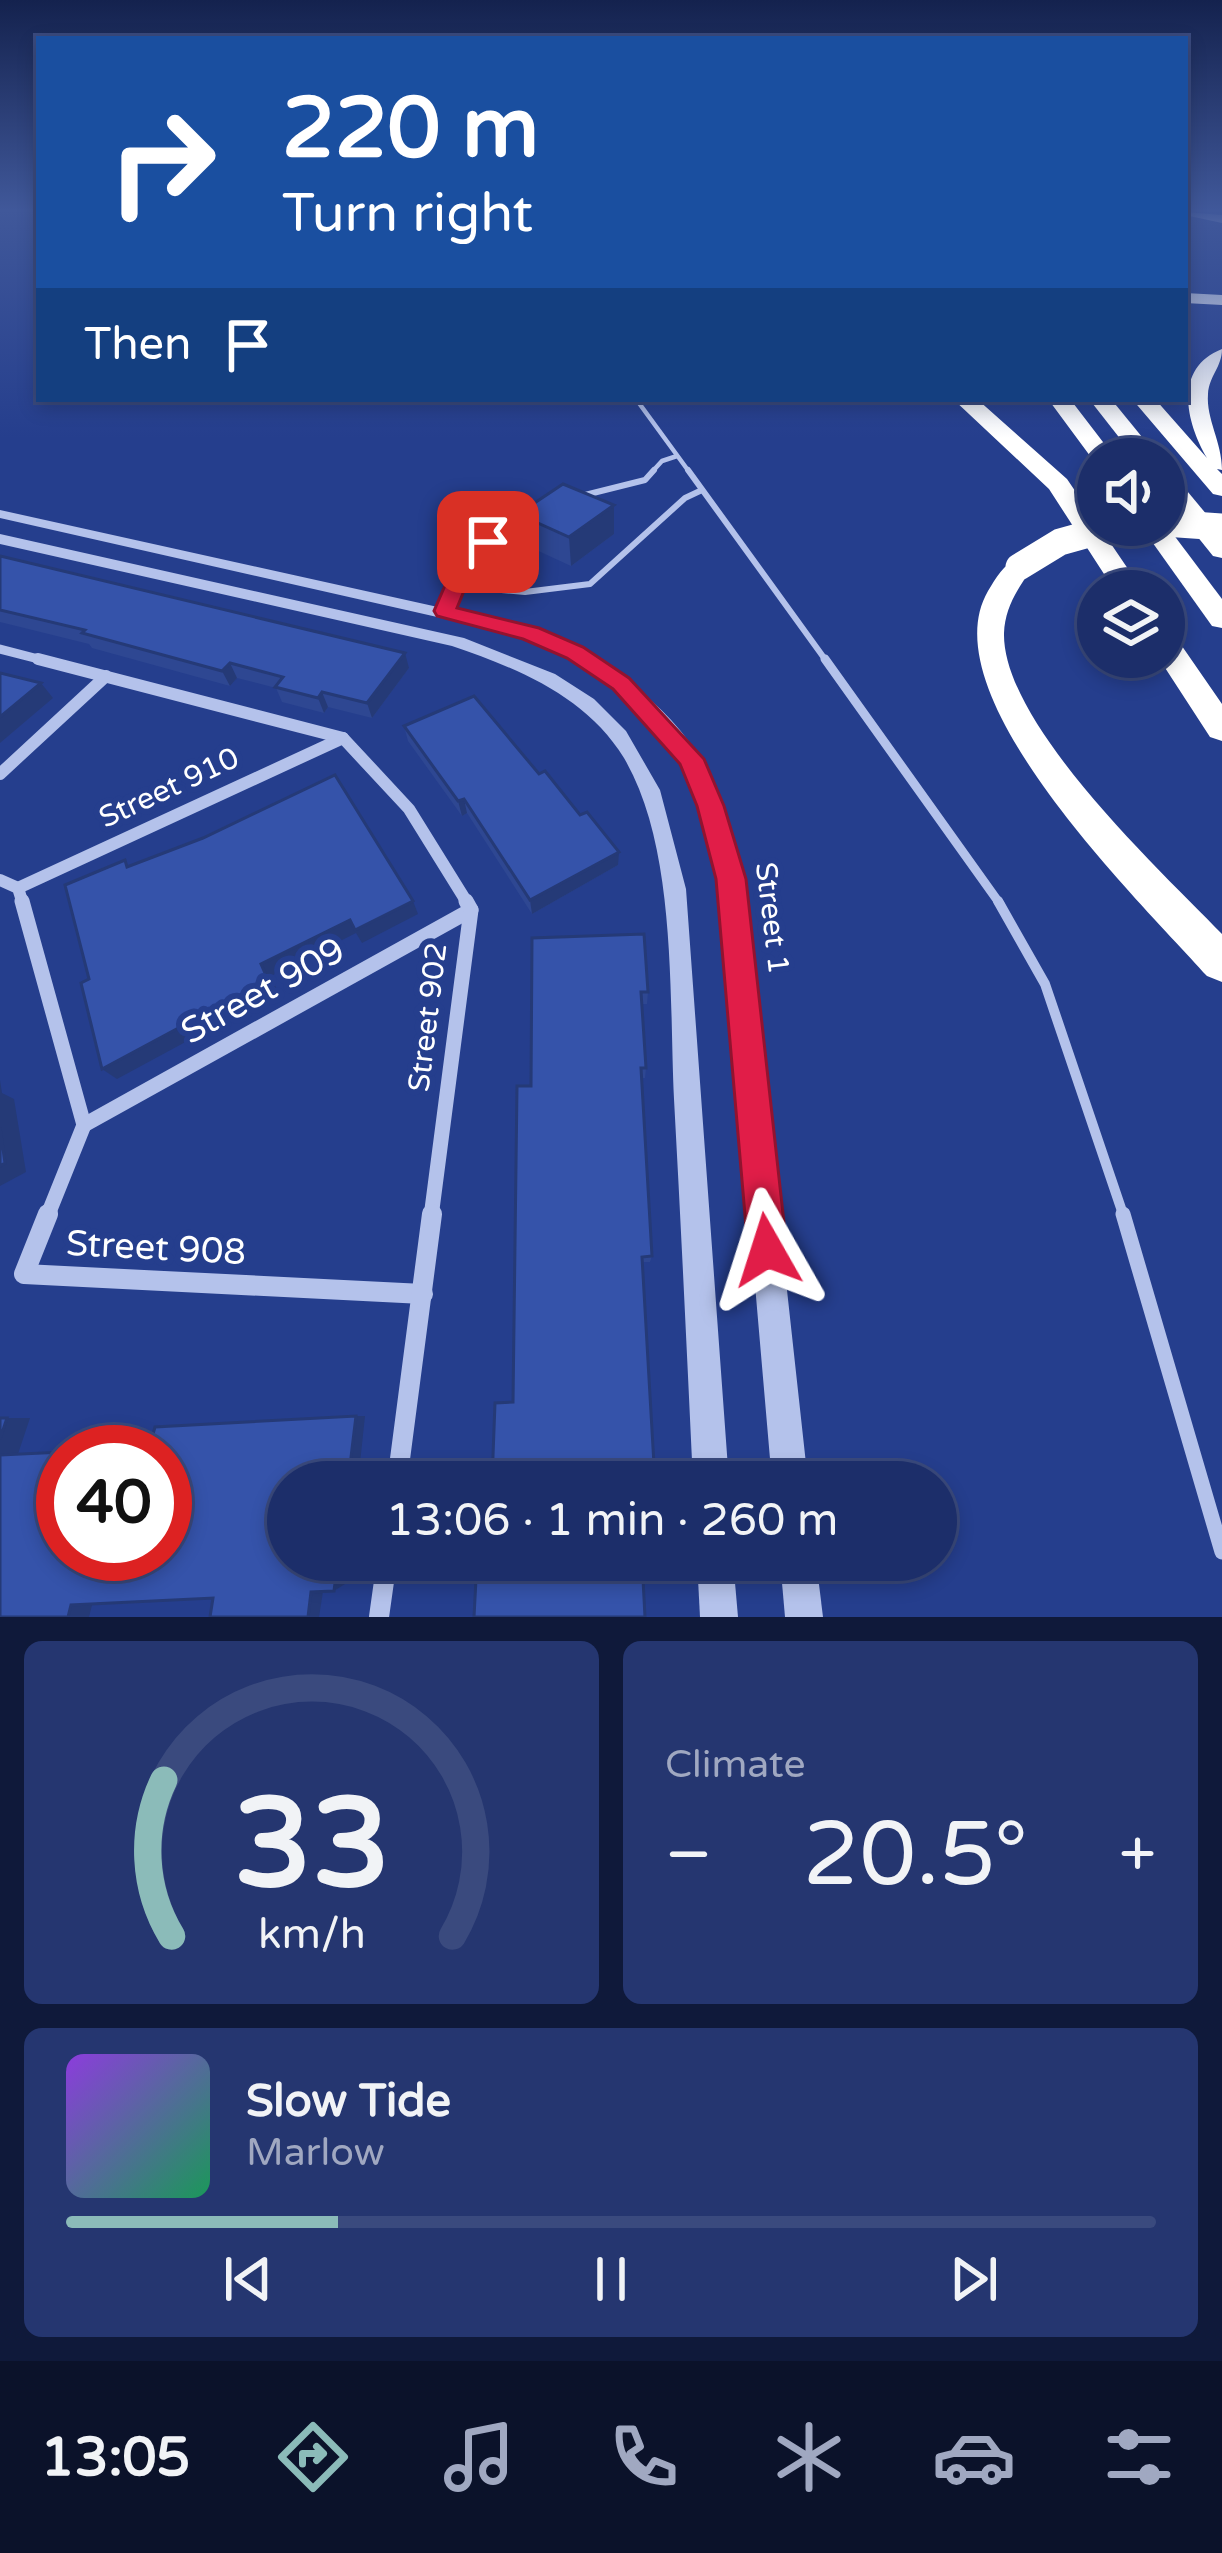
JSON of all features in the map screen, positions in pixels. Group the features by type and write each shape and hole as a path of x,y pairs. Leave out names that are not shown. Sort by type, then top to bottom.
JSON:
{"highway":[{"path":"1188,298 1222,300"},
{"path":"1222,355 1205,373 1196,408 1202,430 1222,463"},
{"path":"967,402 1058,484"},
{"path":"1061,402 1088,438"},
{"path":"1102,402 1131,438"},
{"path":"1146,402 1222,489"},
{"path":"1016,416 1115,570"},
{"path":"1185,505 1222,550"},
{"path":"1185,524 1222,527"},
{"path":"1077,537 1018,567 998,591 991,622 991,657 1025,734 1222,963"},
{"path":"1168,546 1222,620"},
{"path":"1185,674 1222,729"}],"street":[{"name":"Street 1","path":"0,514 531,633 575,653 621,683 691,759 711,806 731,879 788,1461"},
{"path":"0,537 62,542 88,533"},
{"path":"0,537 464,644 544,676 578,698 616,733 641,770 661,819 675,889 710,1461"},
{"path":"0,649 343,738"},
{"path":"0,773 106,676"},
{"name":"Street 910","path":"18,888 343,738"},
{"name":"Street 902","path":"343,738 409,809 471,910 401,1461"},
{"path":"0,880 18,888 84,1125"},
{"name":"Street 909","path":"84,1125 471,910"},
{"name":"Street 908","path":"84,1125 23,1274 423,1294"},
{"path":"379,1617 384,1581"},
{"path":"716,1581 719,1617"},
{"path":"800,1581 804,1617"}],"lane":[{"path":"638,402 985,879 1045,984 1111,1171 1222,1552"},
{"path":"572,499 645,480 662,461 677,456"},
{"path":"454,586 525,592 582,587 603,576 685,498 702,490"},
{"path":"445,611 454,586 488,542 541,510"}],"building":[{"path":"563,484 614,505 569,537 518,514"},
{"path":"0,556 405,653 367,703 322,692 318,698 275,687 283,677 230,663 222,671 0,610"},
{"path":"0,673 41,683 0,717"},
{"path":"474,696 539,774 545,771 580,815 587,812 619,852 530,900 464,799 458,801 404,726"},
{"path":"335,775 413,901 355,930 350,920 261,964 268,980 102,1069 81,983 89,979 65,885 125,860 127,867 203,838"},
{"path":"644,934 648,992 641,992 646,1068 641,1068 652,1256 642,1257 654,1461 493,1461 495,1403 513,1402 517,1086 531,1086 532,938"},
{"path":"0,1128 5,1163 0,1166"},
{"path":"356,1416 351,1461 267,1461 267,1581 335,1581 334,1591 311,1592 308,1617 210,1617 213,1598 71,1605 68,1617 0,1617 0,1455 36,1453 36,1581 192,1581 192,1425"},
{"path":"476,1581 643,1581 645,1617 474,1617"}],"route":[{"path":"488,542 460,574 445,611 531,633 575,653 621,683 691,759 711,806 731,879 767,1250"}]}
